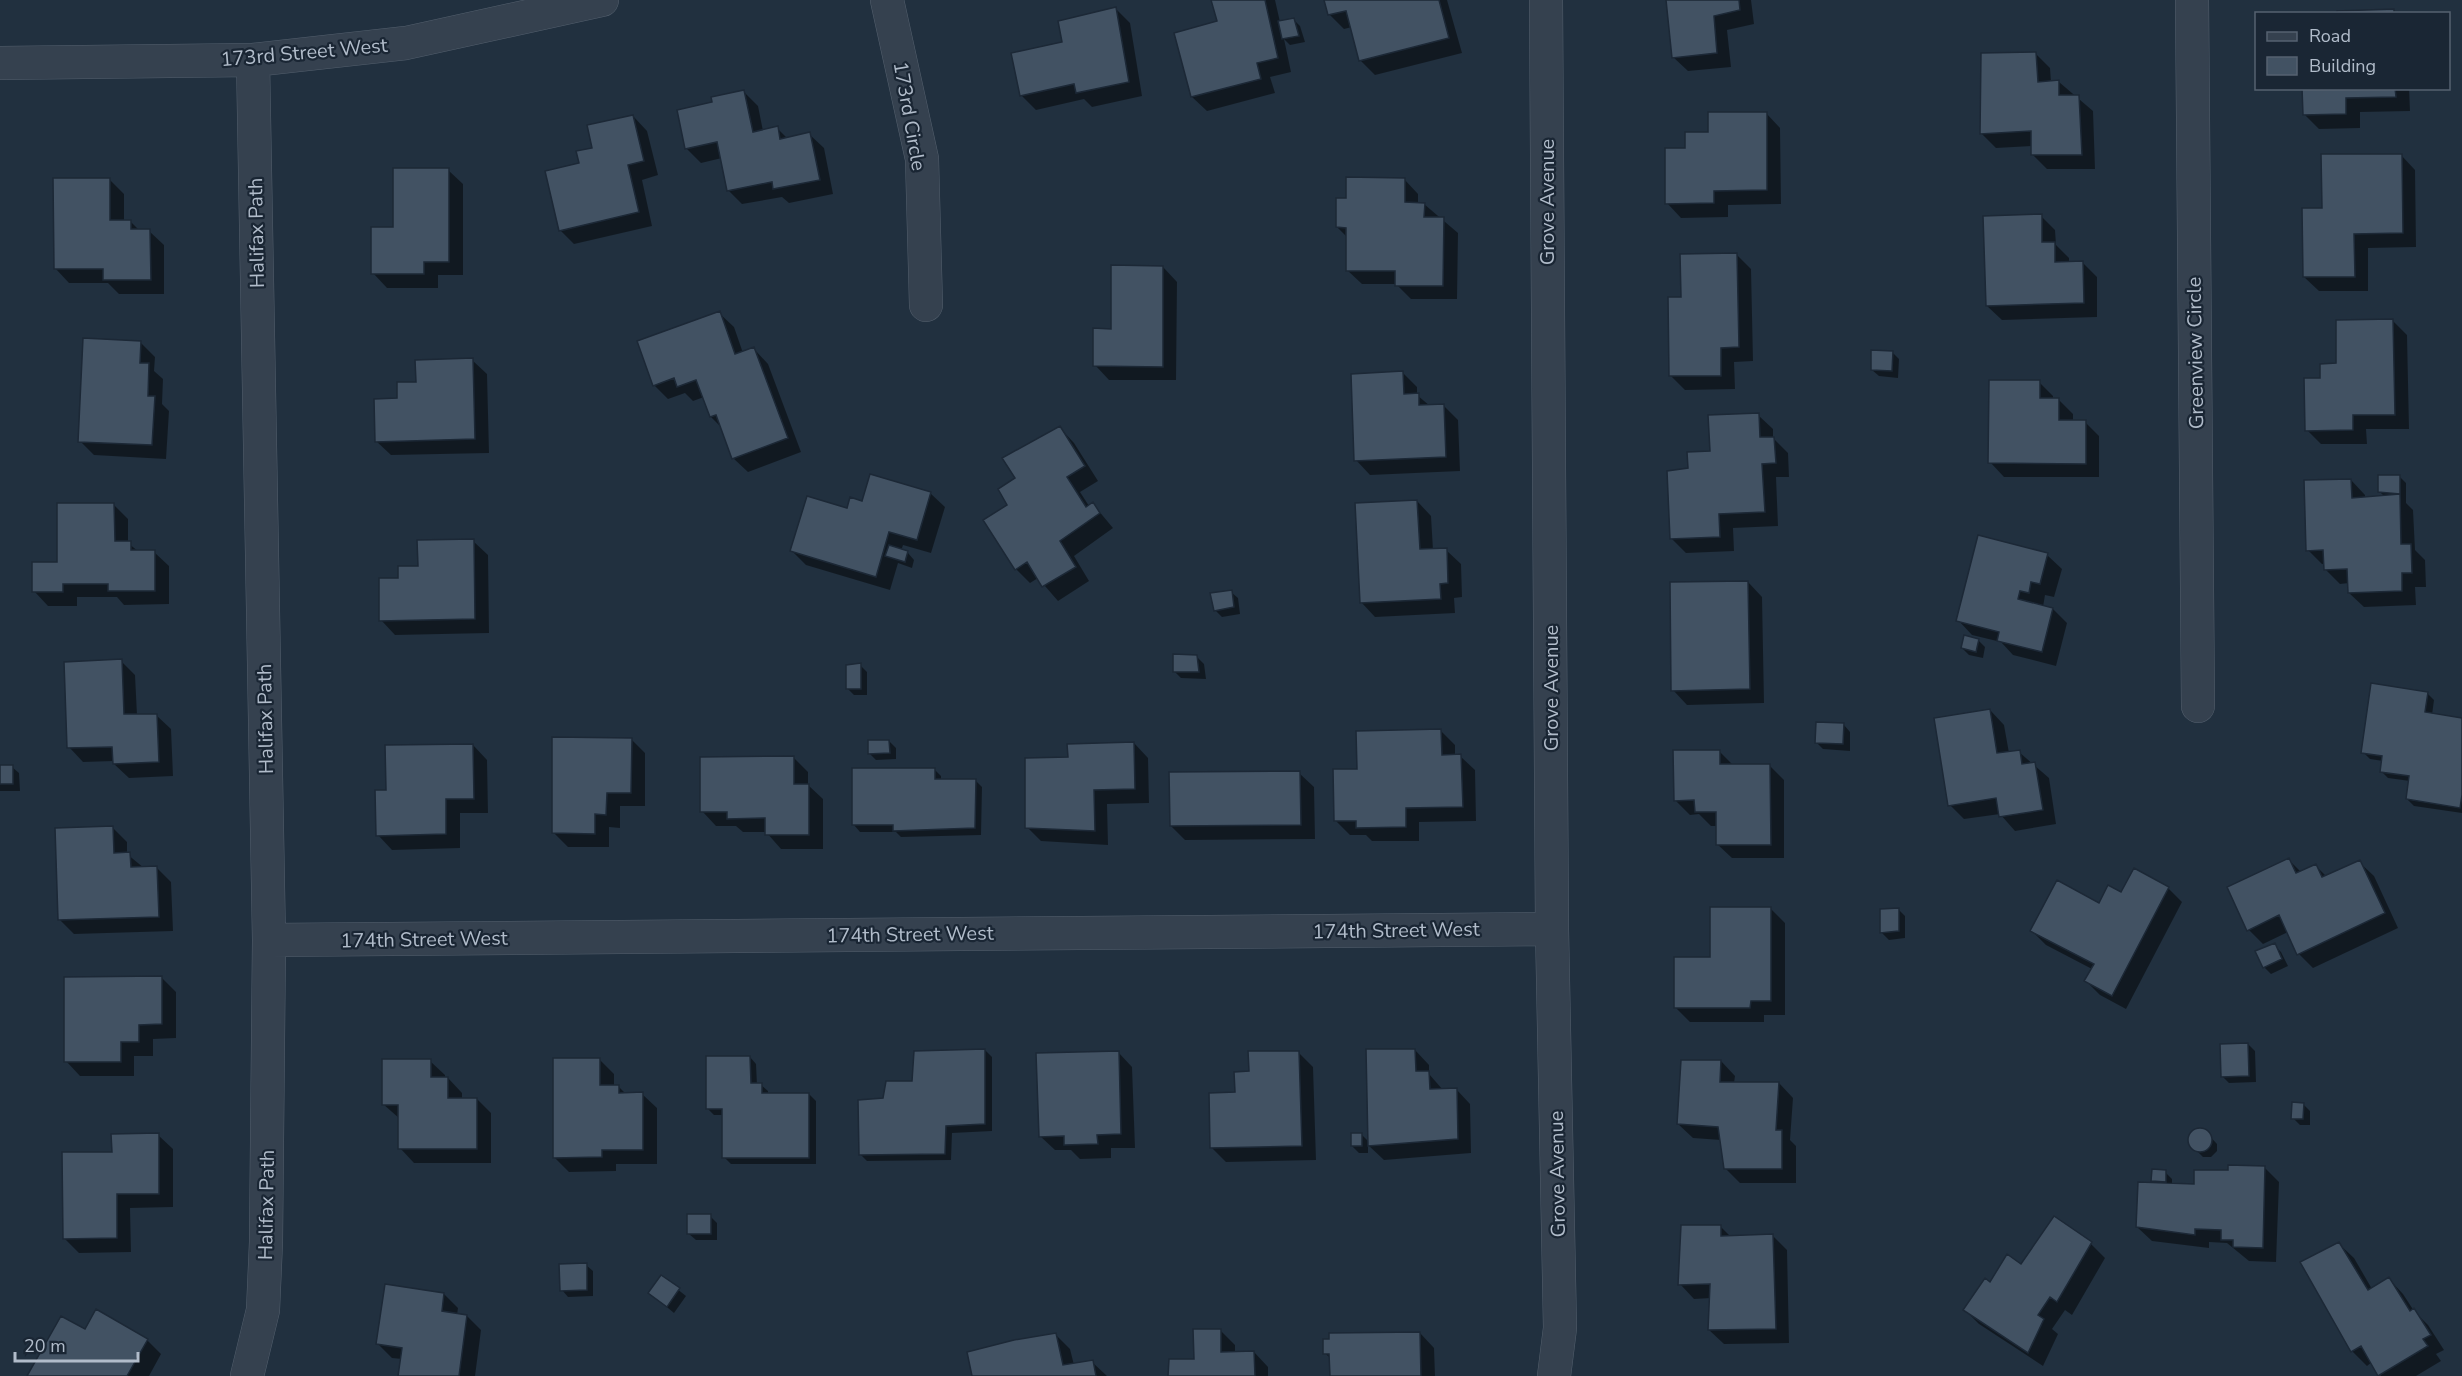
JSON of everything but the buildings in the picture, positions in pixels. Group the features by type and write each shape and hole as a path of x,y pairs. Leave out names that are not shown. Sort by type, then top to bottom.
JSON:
{"street":[{"name":"173rd Street West","path":"0,63 253,60 406,43 602,0"},
{"name":"173rd Circle","path":"887,0 922,159 926,305"},
{"name":"Grove Avenue","path":"1546,0 1552,928 1560,1328 1554,1376"},
{"name":"Greenview Circle","path":"2192,0 2198,706"},
{"name":"Halifax Path","path":"248,1376 263,1310 266,1242 269,940 253,60"},
{"name":"174th Street West","path":"269,940 1552,928"}]}
